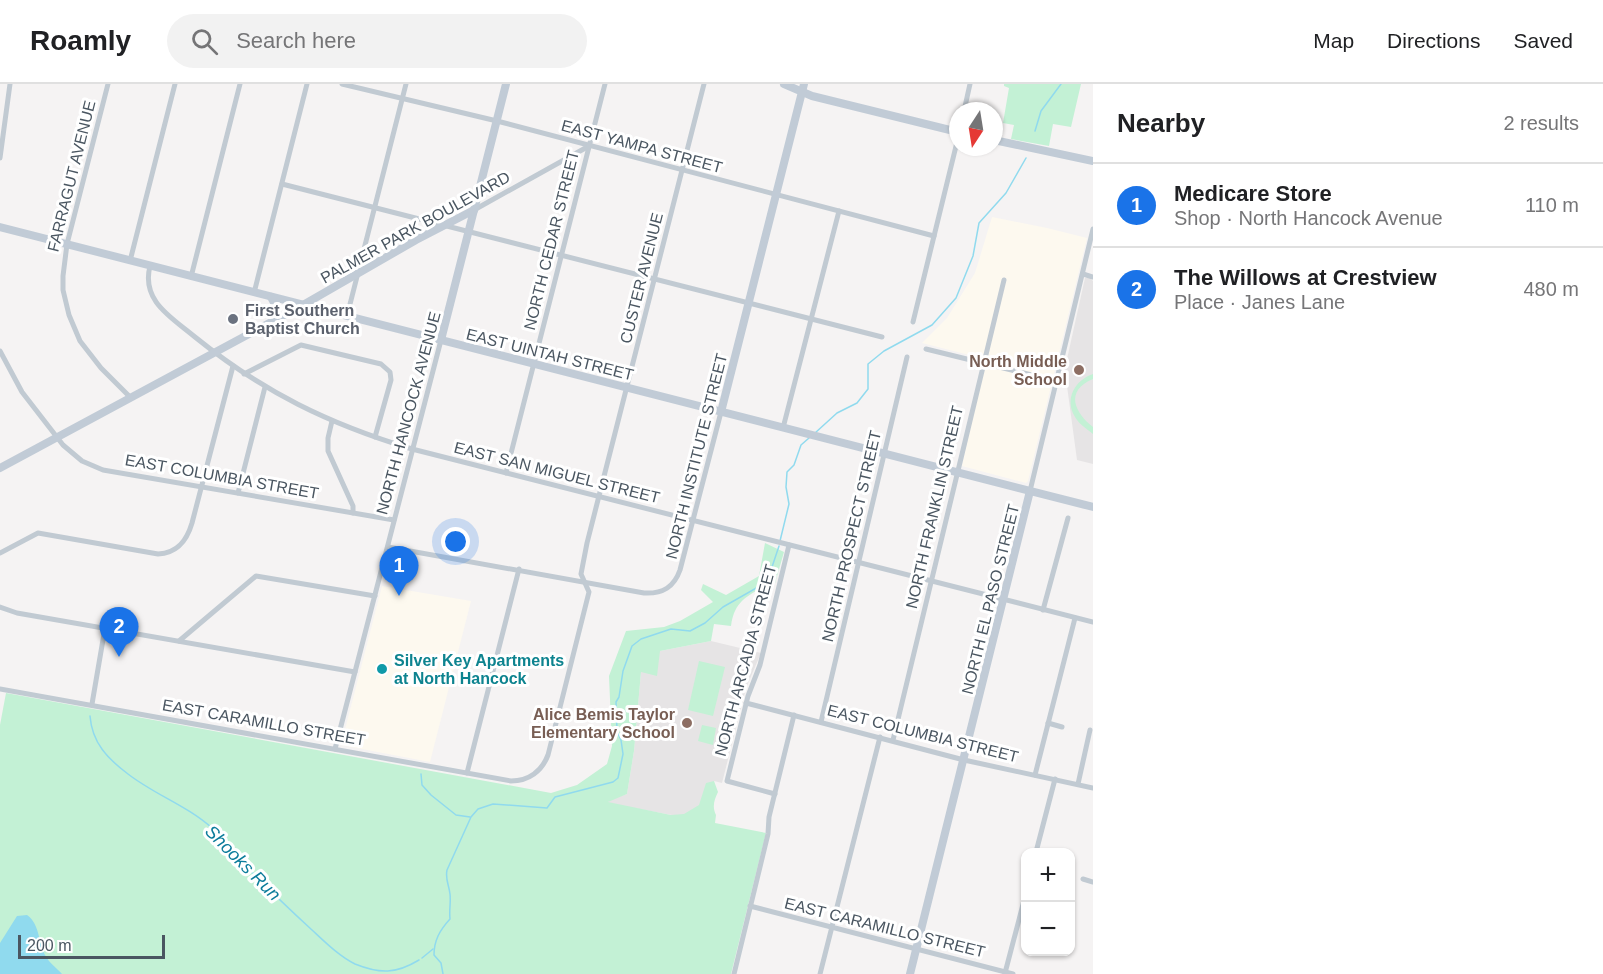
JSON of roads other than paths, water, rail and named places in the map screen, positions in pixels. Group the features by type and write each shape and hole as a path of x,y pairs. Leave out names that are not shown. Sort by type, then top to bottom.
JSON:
{"main road":[{"name":"NORTH HANCOCK AVENUE","path":"441,340 506,84"},
{"path":"784,84 949,129"},
{"name":"NORTH INSTITUTE STREET","path":"721,412 803,88"},
{"path":"1003,142 1093,161"},
{"name":"PALMER PARK BOULEVARD","path":"0,468 474,210"},
{"name":"EAST UINTAH STREET","path":"0,227 1093,507"},
{"path":"271,297 278,308 273,321"},
{"name":"NORTH EL PASO STREET","path":"910,974 1030,491"}],"street":[{"path":"0,158 10,84"},
{"name":"FARRAGUT AVENUE","path":"108,84 67,244 63,290 74,328 89,354 130,397"},
{"path":"130,261 176,84"},
{"path":"191,277 240,84"},
{"path":"254,293 307,84"},
{"name":"EAST YAMPA STREET","path":"342,84 683,169 689,173 934,236"},
{"path":"347,316 406,84"},
{"name":"NORTH CEDAR STREET","path":"506,473 605,84"},
{"name":"CUSTER AVENUE","path":"522,780 539,770 548,755 589,592 587,583 581,574 704,84"},
{"path":"966,102 970,84"},
{"name":"PALMER PARK BOULEVARD","path":"474,210 589,146"},
{"path":"913,322 954,156"},
{"path":"282,184 882,337"},
{"path":"787,429 810,319 838,211"},
{"path":"423,220 426,224 425,235"},
{"name":"NORTH EL PASO STREET","path":"1030,491 1093,229"},
{"name":"EAST SAN MIGUEL STREET","path":"150,266 148,286 155,303 244,374 332,421 412,449 1093,622"},
{"path":"1083,274 1093,277"},
{"name":"NORTH FRANKLIN STREET","path":"892,740 1004,280"},
{"name":"NORTH HANCOCK AVENUE","path":"335,749 441,340"},
{"path":"244,374 301,345 381,364 391,376 375,437"},
{"path":"926,349 1056,381"},
{"name":"EAST COLUMBIA STREET","path":"0,351 22,392 69,451 88,465 103,470 394,520"},
{"name":"NORTH PROSPECT STREET","path":"821,722 908,357"},
{"path":"0,553 38,533 154,553 169,552 179,547 188,534 233,366"},
{"path":"238,493 265,387"},
{"name":"NORTH INSTITUTE STREET","path":"388,547 644,593 665,590 673,585 680,570 721,412"},
{"path":"332,421 328,451 353,506 353,513"},
{"path":"1043,610 1068,519"},
{"name":"NORTH ARCADIA STREET","path":"775,794 727,781 746,703 760,665 786,544"},
{"path":"467,773 519,569"},
{"path":"179,641 256,576 375,596"},
{"path":"0,607 12,612 355,672"},
{"path":"1035,775 1075,618"},
{"path":"92,704 105,628"},
{"name":"EAST CARAMILLO STREET","path":"0,689 511,781 522,780"},
{"name":"EAST COLUMBIA STREET","path":"746,703 964,760 1093,788"},
{"path":"734,974 795,715"},
{"path":"1048,723 1062,727"},
{"path":"1078,784 1090,730"},
{"path":"820,974 880,737"},
{"path":"1084,758 1093,760"},
{"path":"1037,848 1054,779"},
{"path":"1083,879 1093,882"},
{"path":"1005,973 1024,902"},
{"name":"EAST CARAMILLO STREET","path":"750,906 1013,974"}],"water":[{"path":"27,915 34,923 47,958 62,974 0,974 0,943 17,916"}],"waterway":[{"name":"Shooks Run","path":"1035,131 1041,111 1061,84"},
{"name":"Shooks Run","path":"815,433 837,413 857,403 868,389 868,364 884,351 932,325 956,298 973,256 979,223 1006,193 1026,158"},
{"name":"Shooks Run","path":"780,541 789,504 786,487 787,472 794,465 801,445 809,438"},
{"name":"Shooks Run","path":"443,974 441,963 434,955 438,936 450,919 447,870 471,817 478,809 493,804 547,808 555,797 613,782 618,778 623,754 617,731 616,702 632,646 641,639 671,629 690,631 705,623 723,607 767,582 779,546"},
{"name":"Shooks Run","path":"90,716 91,726 102,750 114,762 138,781 193,814 213,829 266,887 338,953 355,964 380,971 403,968 419,960"},
{"name":"Shooks Run","path":"421,774 422,785 431,795 456,815 470,817"},
{"name":"Shooks Run","path":"422,958 433,949"}],"place":[{"name":"First Southern Baptist Church","path":"233,319"},
{"name":"North Middle School","path":"1079,370"},
{"name":"Medicare Store","path":"399,596"},
{"name":"The Willows at Crestview","path":"119,657"},
{"name":"Silver Key Apartments at North Hancock","path":"382,669"},
{"name":"Alice Bemis Taylor Elementary School","path":"687,723"}]}
